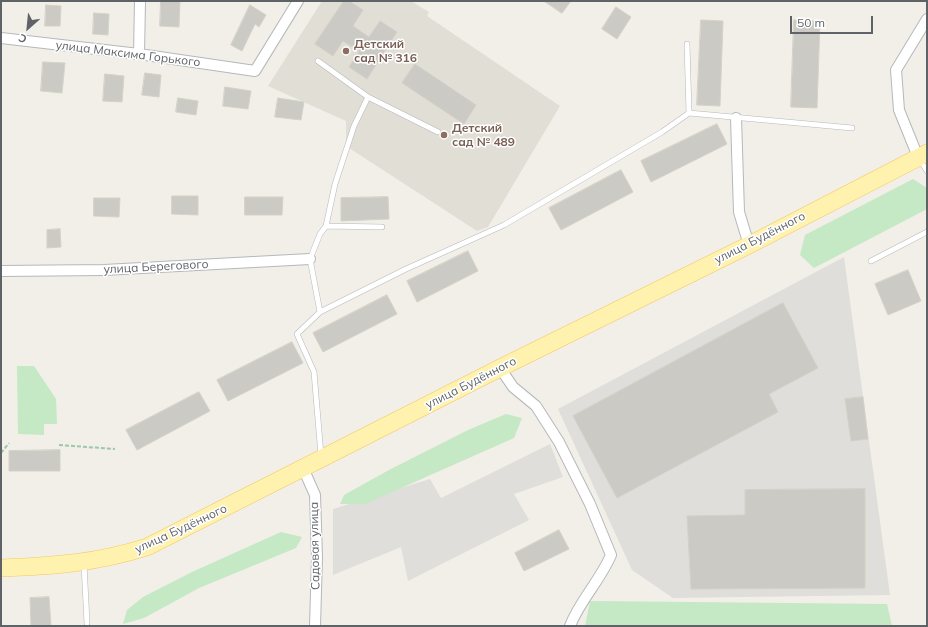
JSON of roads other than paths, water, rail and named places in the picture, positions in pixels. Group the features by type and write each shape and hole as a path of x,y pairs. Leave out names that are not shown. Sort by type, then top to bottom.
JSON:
{"main road":[{"name":"улица Будённого","path":"1,568 84,563 114,558 147,547 500,368 924,160"}],"street":[{"path":"139,54 140,1"},
{"name":"улица Максима Горького","path":"1,38 139,54 255,71 298,1"},
{"path":"924,160 899,110 896,70 927,19"},
{"path":"736,118 739,212 749,245"},
{"name":"улица Берегового","path":"1,271 104,270 310,259"},
{"path":"500,368 513,387 536,406 559,442 590,504 611,555 605,569 576,610 570,626"},
{"name":"Садовая улица","path":"304,468 315,495 317,557 315,626"}],"lane":[{"path":"687,44 689,113"},
{"path":"318,61 368,97 438,132"},
{"path":"320,312 310,259 320,234 326,226 335,184 354,126 368,97"},
{"path":"321,458 314,372 296,334 320,312 406,268 504,225 662,132 689,113 852,128"},
{"path":"326,226 382,227"},
{"path":"871,261 927,232"},
{"path":"84,563 87,623"}],"place":[{"name":"Детский сад № 316","path":"346,51"},
{"name":"Детский сад № 489","path":"444,135"}]}
